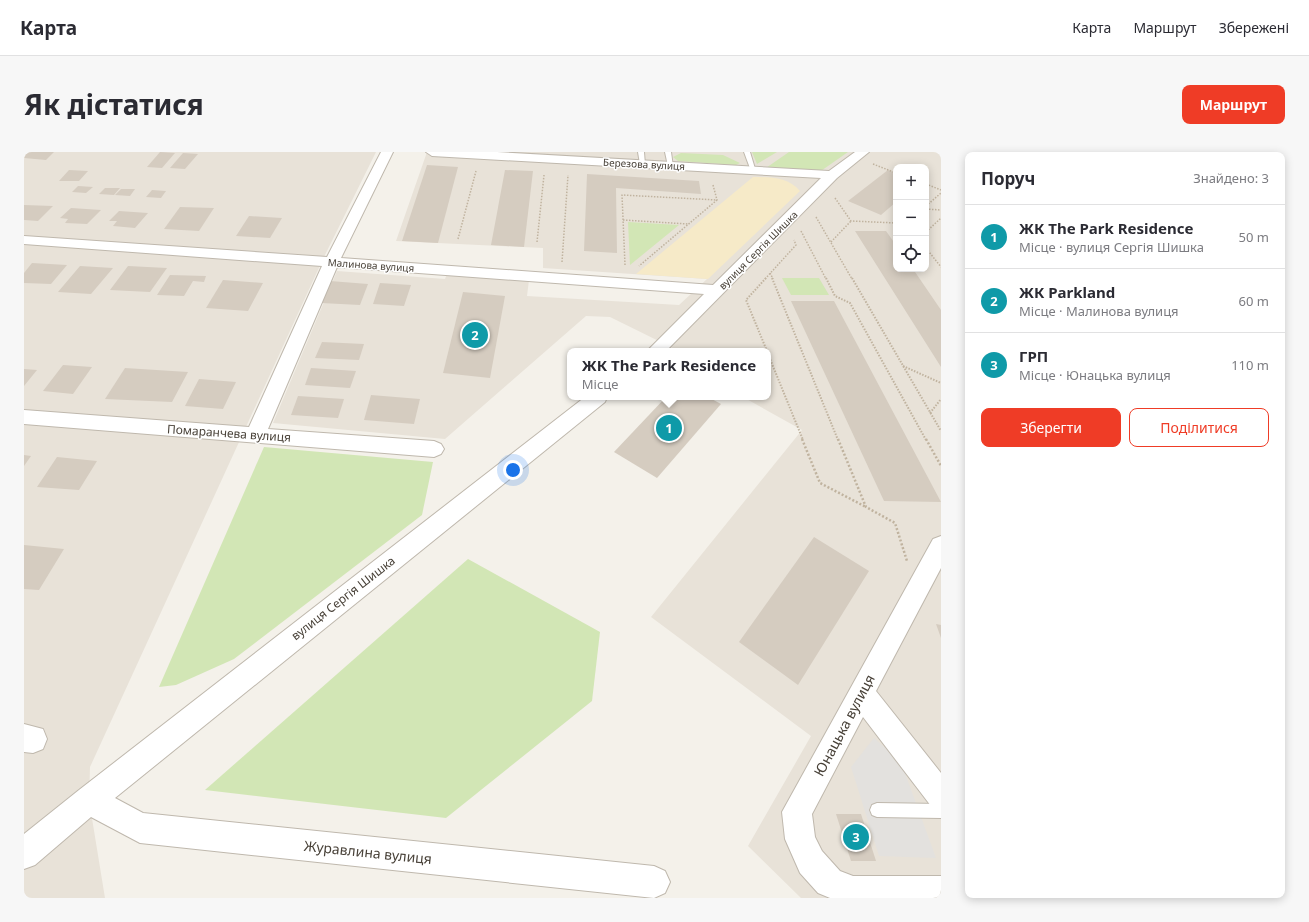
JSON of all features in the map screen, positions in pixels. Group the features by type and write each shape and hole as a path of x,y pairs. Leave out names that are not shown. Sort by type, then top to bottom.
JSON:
{"street":[{"path":"255,435 332,262 388,152"},
{"name":"Березова вулиця","path":"432,152 642,158 671,166 832,175"},
{"name":"вулиця Сергія Шишка","path":"659,348 832,175 865,157"},
{"name":"Малинова вулиця","path":"24,240 718,290"},
{"name":"вулиця Сергія Шишка","path":"24,854 89,800 594,400"},
{"name":"Помаранчева вулиця","path":"24,417 434,449"},
{"name":"Юнацька вулиця","path":"938,558 916,590 797,812 800,839 811,862 829,882 853,892 941,892"},
{"path":"861,693 941,796"},
{"name":"Журавлина вулиця","path":"89,800 140,828 654,882"}],"lane":[{"path":"668,152 671,166"},
{"path":"747,152 754,171"},
{"path":"877,810 941,811"}],"path":[{"path":"865,157 893,171"},
{"path":"458,239 476,168"},
{"path":"537,242 544,172"},
{"path":"562,263 569,173"},
{"path":"712,181 716,200"},
{"path":"929,185 941,190"},
{"path":"929,203 941,193"},
{"path":"625,268 622,195 716,200"},
{"path":"834,195 851,221"},
{"path":"636,269 716,200"},
{"path":"929,209 941,210"},
{"path":"814,214 941,431"},
{"path":"929,229 941,218"},
{"path":"623,220 689,224"},
{"path":"831,242 851,221 893,223"},
{"path":"800,229 835,296 850,303 941,466"},
{"path":"929,252 941,267"},
{"path":"766,348 746,300 770,273 866,507"},
{"path":"771,360 820,483 895,523 916,590"},
{"path":"903,366 941,383"},
{"path":"930,413 941,399"}],"shaded area":[{"path":"24,152 376,152 323,259 90,767 89,800 105,898 24,898"},
{"path":"427,152 941,152 941,898 801,898 748,846 811,736 651,617 802,430 748,400 771,400 771,348 673,348 610,317 586,316 445,439 273,423 337,271 445,279 447,274 529,280 527,296 679,305 707,279 543,268 543,248 396,241"},
{"path":"874,738 901,762 936,858 879,856 851,767"}],"green space":[{"path":"752,152 777,152 757,164"},
{"path":"789,152 848,152 818,173 763,170"},
{"path":"681,153 723,155 740,163 736,165 678,161 673,157"},
{"path":"628,222 679,225 630,265"},
{"path":"782,278 819,278 829,295 791,295"},
{"path":"264,447 433,462 422,515 234,659 176,685 159,687"},
{"path":"468,559 600,632 592,701 446,818 205,790"}],"sand":[{"path":"753,177 784,180 795,186 800,191 708,279 636,274"}],"building":[{"path":"26,152 54,152 46,160 24,158"},
{"path":"160,152 175,153 162,168 147,167"},
{"path":"183,153 198,154 185,169 170,168"},
{"path":"427,165 458,167 438,243 402,241"},
{"path":"69,170 88,171 79,181 59,181"},
{"path":"505,170 533,171 524,247 491,245"},
{"path":"888,170 893,172 893,205 881,215 848,201"},
{"path":"587,174 699,181 701,194 616,188 617,253 584,251"},
{"path":"78,186 93,187 86,193 72,192"},
{"path":"105,188 120,188 114,195 99,194"},
{"path":"121,189 135,189 130,196 115,195"},
{"path":"152,190 166,191 161,198 146,197"},
{"path":"24,205 53,206 38,221 24,220"},
{"path":"180,207 214,208 199,231 164,229"},
{"path":"71,208 101,210 87,224 65,223 68,219 60,218"},
{"path":"119,211 148,213 135,228 113,226 117,221 109,221"},
{"path":"249,216 282,218 270,238 236,236"},
{"path":"855,231 886,231 893,241 893,272 915,272 941,310 941,367"},
{"path":"32,263 67,265 51,284 24,283 24,273"},
{"path":"80,266 113,268 91,294 58,292"},
{"path":"128,266 167,268 150,292 110,290"},
{"path":"170,275 206,276 204,282 193,281 184,296 157,295"},
{"path":"223,280 263,283 248,311 206,308"},
{"path":"330,281 368,284 360,305 321,303"},
{"path":"380,283 411,285 404,306 373,304"},
{"path":"463,292 505,296 490,378 443,373"},
{"path":"791,301 834,301 941,502 884,501"},
{"path":"322,342 364,344 359,360 315,358"},
{"path":"63,365 92,367 73,394 43,391"},
{"path":"125,368 188,372 172,402 105,399"},
{"path":"311,368 356,371 350,388 305,385"},
{"path":"24,369 37,370 24,386"},
{"path":"199,379 236,382 223,409 185,406"},
{"path":"371,395 420,399 414,424 364,420"},
{"path":"298,396 344,399 338,418 291,415"},
{"path":"663,400 714,400 721,404 657,478 614,452"},
{"path":"24,455 31,456 24,466"},
{"path":"57,457 97,461 79,490 37,487"},
{"path":"814,537 869,571 798,685 739,642"},
{"path":"24,545 64,549 39,590 24,589"},
{"path":"936,624 941,625 941,638"},
{"path":"836,814 861,814 876,861 851,861"}],"place":[{"name":"ЖК Parkland","path":"475,335"},
{"name":"ЖК The Park Residence","path":"669,428"},
{"name":"ГРП","path":"856,837"}]}
